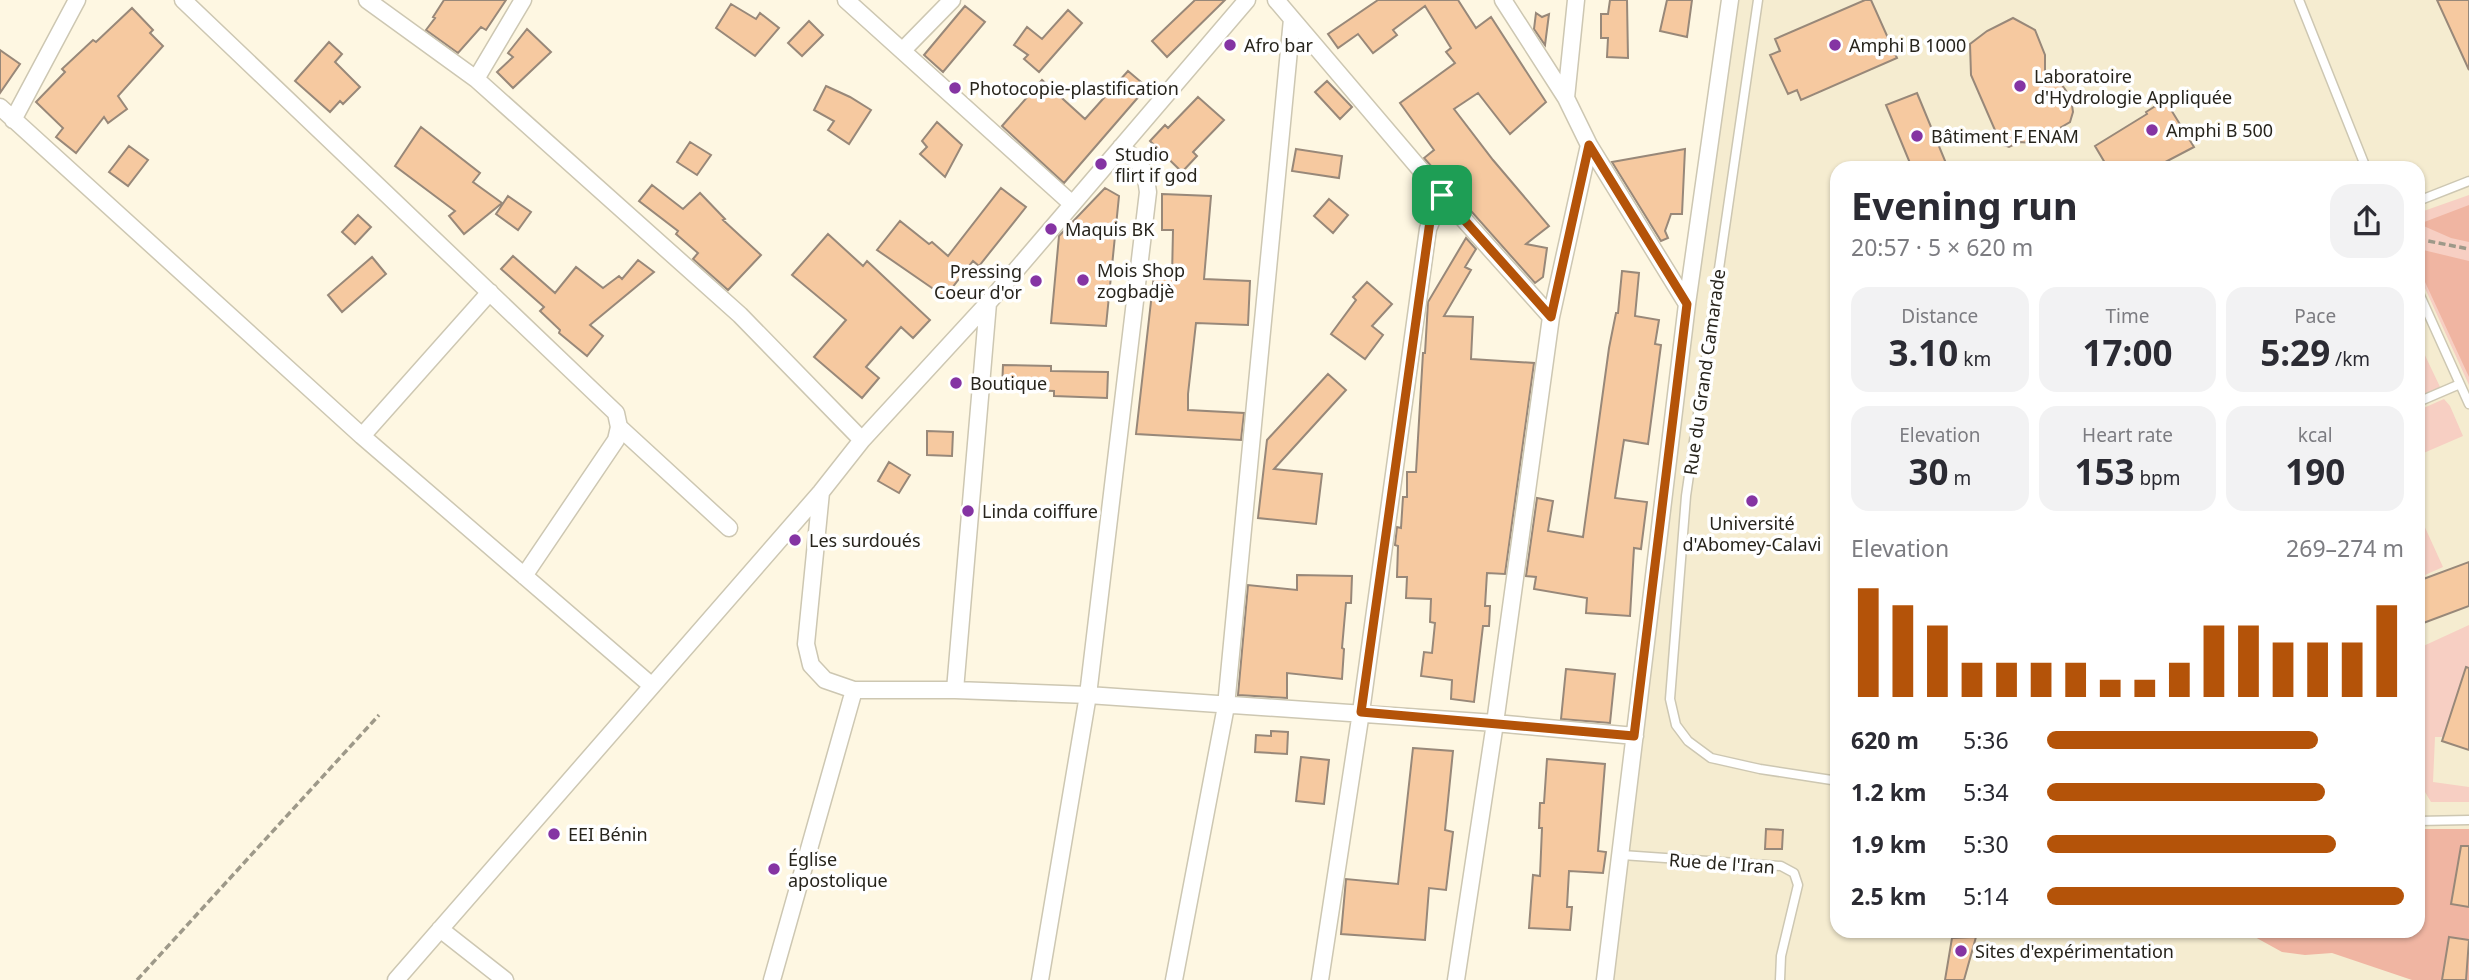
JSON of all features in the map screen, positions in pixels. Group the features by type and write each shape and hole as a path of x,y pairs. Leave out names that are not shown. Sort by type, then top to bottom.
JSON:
{"street":[{"path":"13,120 77,0"},
{"path":"183,0 616,413 619,427 616,440 524,576"},
{"path":"367,0 476,79 740,315 862,440"},
{"path":"476,79 523,0"},
{"path":"846,0 1071,203"},
{"path":"903,50 951,0"},
{"path":"396,980 821,492 862,440 988,303 1247,0"},
{"path":"1276,0 1442,195 1551,317"},
{"path":"1503,0 1566,99 1589,145 1687,304"},
{"path":"1566,99 1576,0"},
{"path":"1605,980 1687,304 1730,0"},
{"path":"1174,980 1226,706 1292,19"},
{"path":"0,107 362,436 652,687"},
{"path":"1456,980 1495,723 1551,317 1589,145"},
{"path":"1040,980 1088,695 1148,192 1146,173 1138,159 1121,147"},
{"path":"1320,980 1361,712 1428,229 1442,195"},
{"path":"362,436 490,292"},
{"path":"955,690 988,303"},
{"path":"619,427 729,528"},
{"path":"821,492 806,644 811,665 825,680 854,690 955,690 1088,695 1226,706 1361,712 1634,736"},
{"path":"772,980 854,690"},
{"path":"440,929 505,980"}],"lane":[{"name":"Rue du Grand Camarade","path":"1758,0 1686,496 1670,699 1676,725 1688,741 1711,758 1830,780"},
{"path":"2299,0 2363,161"},
{"path":"2425,198 2469,181"},
{"path":"2425,306 2469,404"},
{"path":"2425,399 2460,384"},
{"path":"2425,821 2469,820"},
{"name":"Rue de l'Iran","path":"1622,855 1781,866 1794,873 1798,885 1781,956 1780,980"}],"path":[{"path":"2425,240 2469,249"},
{"path":"137,980 379,715"}],"shaded area":[{"name":"Université d'Abomey-Calavi","path":"1735,0 2469,0 2469,980 1608,980"},
{"path":"2469,195 2469,385 2425,288 2425,211"},
{"path":"2469,205 2469,242 2451,238 2425,227 2425,222"},
{"path":"2425,250 2469,261 2469,377 2425,282"},
{"path":"2425,355 2441,389 2425,397"},
{"path":"2444,399 2450,406 2463,436 2425,452 2425,407"},
{"path":"2425,527 2443,567 2425,575"},
{"path":"2469,625 2469,675 2464,674 2443,737 2435,737 2433,782 2469,787 2469,802 2431,802 2425,792 2425,645"},
{"path":"2425,829 2469,829 2469,980 2412,980 2332,953 2305,955 2282,952 2257,938 2425,938"}],"building":[{"path":"444,0 506,0 486,30 481,27 458,53 426,30"},
{"path":"1195,0 1225,0 1167,57 1152,41"},
{"path":"1378,0 1458,0 1476,28 1491,17 1546,102 1510,134 1478,93 1454,109 1549,226 1526,244 1547,248 1543,277 1535,283 1424,158 1434,150 1400,103 1455,63 1446,52 1451,48 1425,6 1393,30 1397,35 1373,53 1358,34 1338,48 1328,34"},
{"path":"1610,0 1627,0 1628,58 1607,57 1608,38 1601,38 1601,14 1608,14"},
{"path":"1667,0 1692,0 1687,37 1660,31"},
{"name":"Amphi B 1000","path":"1865,0 1871,0 1897,58 1801,100 1797,90 1788,94 1770,55 1780,51 1775,39"},
{"path":"2437,0 2469,0 2469,70"},
{"path":"731,4 756,19 760,13 779,28 755,56 716,28"},
{"path":"965,6 985,22 943,72 924,55"},
{"path":"132,8 153,30 150,33 163,46 118,96 127,109 108,123 104,117 76,153 56,137 63,128 36,102 65,72 62,69"},
{"path":"1068,10 1082,23 1039,72 1024,59 1028,55 1014,45 1027,27 1042,39"},
{"path":"1536,13 1542,17 1549,14 1545,45 1534,29"},
{"name":"Laboratoire d'Hydrologie Appliquée","path":"2013,18 2035,30 2045,55 2045,71 2058,79 2071,98 2073,112 2070,122 2034,143 2019,142 2009,147 2001,144 1971,75 1970,44 1987,31"},
{"path":"809,21 823,35 802,56 788,43"},
{"path":"527,29 551,52 513,88 497,72 513,57 508,53"},
{"path":"329,42 342,54 335,62 360,87 343,104 340,101 330,112 295,81"},
{"path":"0,50 20,64 0,93"},
{"path":"1128,71 1147,87 1064,183 1002,126 1042,80 1085,119"},
{"path":"1327,81 1352,107 1340,119 1315,92"},
{"path":"826,86 871,110 849,144 828,130 834,121 814,110"},
{"name":"Bâtiment F ENAM","path":"1917,93 1945,161 1909,161 1886,105"},
{"path":"1198,97 1224,120 1193,152 1197,156 1182,172 1150,141 1165,125 1168,128"},
{"name":"Amphi B 500","path":"2165,100 2194,147 2167,161 2104,161 2095,146 2147,114 2146,112"},
{"path":"937,122 962,145 945,177 920,154 927,147 922,141"},
{"path":"421,127 480,173 473,182 502,203 464,234 449,216 455,211 395,166"},
{"path":"690,142 711,155 697,175 677,162"},
{"path":"129,146 148,160 128,186 109,172"},
{"path":"1296,149 1342,156 1339,178 1292,171"},
{"path":"1685,149 1682,214 1671,214 1665,231 1668,238 1661,241 1612,162"},
{"path":"652,185 683,209 700,193 725,219 723,220 761,255 728,290 693,259 698,253 676,234 678,231 639,201"},
{"path":"1001,188 1026,207 979,266 973,261 945,297 877,250 900,221 948,256"},
{"path":"1105,188 1119,196 1106,326 1051,323 1059,236"},
{"path":"1162,194 1211,196 1204,279 1250,281 1248,325 1196,323 1188,394 1188,410 1244,413 1241,440 1136,434 1154,275 1172,277 1173,230 1162,230"},
{"path":"508,196 531,212 518,230 496,214"},
{"path":"1329,199 1348,215 1333,233 1314,216"},
{"path":"358,215 371,227 355,244 342,232"},
{"path":"828,234 863,266 867,261 930,320 913,338 901,327 866,367 879,378 862,398 814,357 846,320 792,275"},
{"path":"1466,238 1476,249 1465,267 1471,270 1444,316 1473,317 1471,359 1534,363 1505,574 1487,573 1485,606 1490,606 1489,626 1483,626 1474,702 1451,699 1452,680 1421,676 1424,652 1432,653 1435,623 1430,622 1431,599 1406,598 1407,577 1397,577 1398,546 1395,545 1397,527 1401,528 1403,497 1407,497 1407,472 1416,472 1428,302"},
{"path":"513,256 555,293 576,267 603,288 619,276 622,279 638,260 654,272 590,325 603,336 587,356 559,333 560,330 540,311 544,307 501,269"},
{"path":"372,257 386,274 342,312 328,295"},
{"path":"1622,271 1639,273 1635,316 1659,320 1655,344 1661,345 1648,444 1624,440 1615,498 1647,502 1641,549 1634,548 1630,616 1586,613 1587,598 1534,589 1536,577 1526,576 1537,498 1553,501 1548,531 1583,537 1609,348 1618,313"},
{"path":"1367,282 1392,304 1372,326 1383,335 1365,359 1331,334 1356,300 1353,297"},
{"path":"1003,365 1051,366 1051,371 1108,372 1107,398 1054,396 1054,391 1002,389"},
{"path":"1328,374 1346,390 1274,469 1322,474 1316,524 1258,518 1267,440"},
{"path":"927,431 953,432 952,456 927,455"},
{"path":"889,462 910,475 899,493 878,481"},
{"path":"2469,562 2469,606 2425,622 2425,578"},
{"path":"1297,575 1352,576 1351,603 1346,603 1342,679 1287,673 1287,698 1238,695 1248,585 1297,590"},
{"path":"2466,667 2469,668 2469,750 2442,741"},
{"path":"1566,669 1615,674 1610,723 1561,719"},
{"path":"1271,731 1288,732 1287,754 1255,752 1256,735 1271,736"},
{"path":"1413,748 1453,751 1445,830 1453,832 1446,890 1429,888 1425,940 1341,934 1346,879 1398,884"},
{"path":"1301,757 1329,760 1324,804 1296,801"},
{"path":"1547,759 1605,764 1598,851 1606,852 1603,873 1569,871 1567,907 1572,907 1570,930 1529,928 1533,875 1540,876 1540,803 1544,803"},
{"path":"1766,829 1783,830 1782,849 1765,849"},
{"path":"2461,846 2469,846 2469,907 2451,904"},
{"path":"2449,937 2469,940 2466,980 2442,980"},
{"name":"Sites d'expérimentation","path":"1952,938 1976,938 1964,980 1945,980"}],"place":[{"name":"Afro bar","path":"1230,45"},
{"name":"Amphi B 1000","path":"1835,45"},
{"name":"Laboratoire d'Hydrologie Appliquée","path":"2020,86"},
{"name":"Photocopie-plastification","path":"955,88"},
{"name":"Amphi B 500","path":"2152,130"},
{"name":"Bâtiment F ENAM","path":"1917,136"},
{"name":"Studio flirt if god","path":"1101,164"},
{"name":"Maquis BK","path":"1051,229"},
{"name":"Mois Shop zogbadjè","path":"1083,280"},
{"name":"Pressing Coeur d'or","path":"1036,281"},
{"name":"Boutique","path":"956,383"},
{"name":"Université d'Abomey-Calavi","path":"1752,501"},
{"name":"Linda coiffure","path":"968,511"},
{"name":"Les surdoués","path":"795,540"},
{"name":"EEI Bénin","path":"554,834"},
{"name":"Église apostolique","path":"774,869"},
{"name":"Sites d'expérimentation","path":"1961,951"}],"route":[{"path":"1589,145 1687,304 1634,736 1361,712 1428,229 1442,195 1551,317 1589,145"}]}
